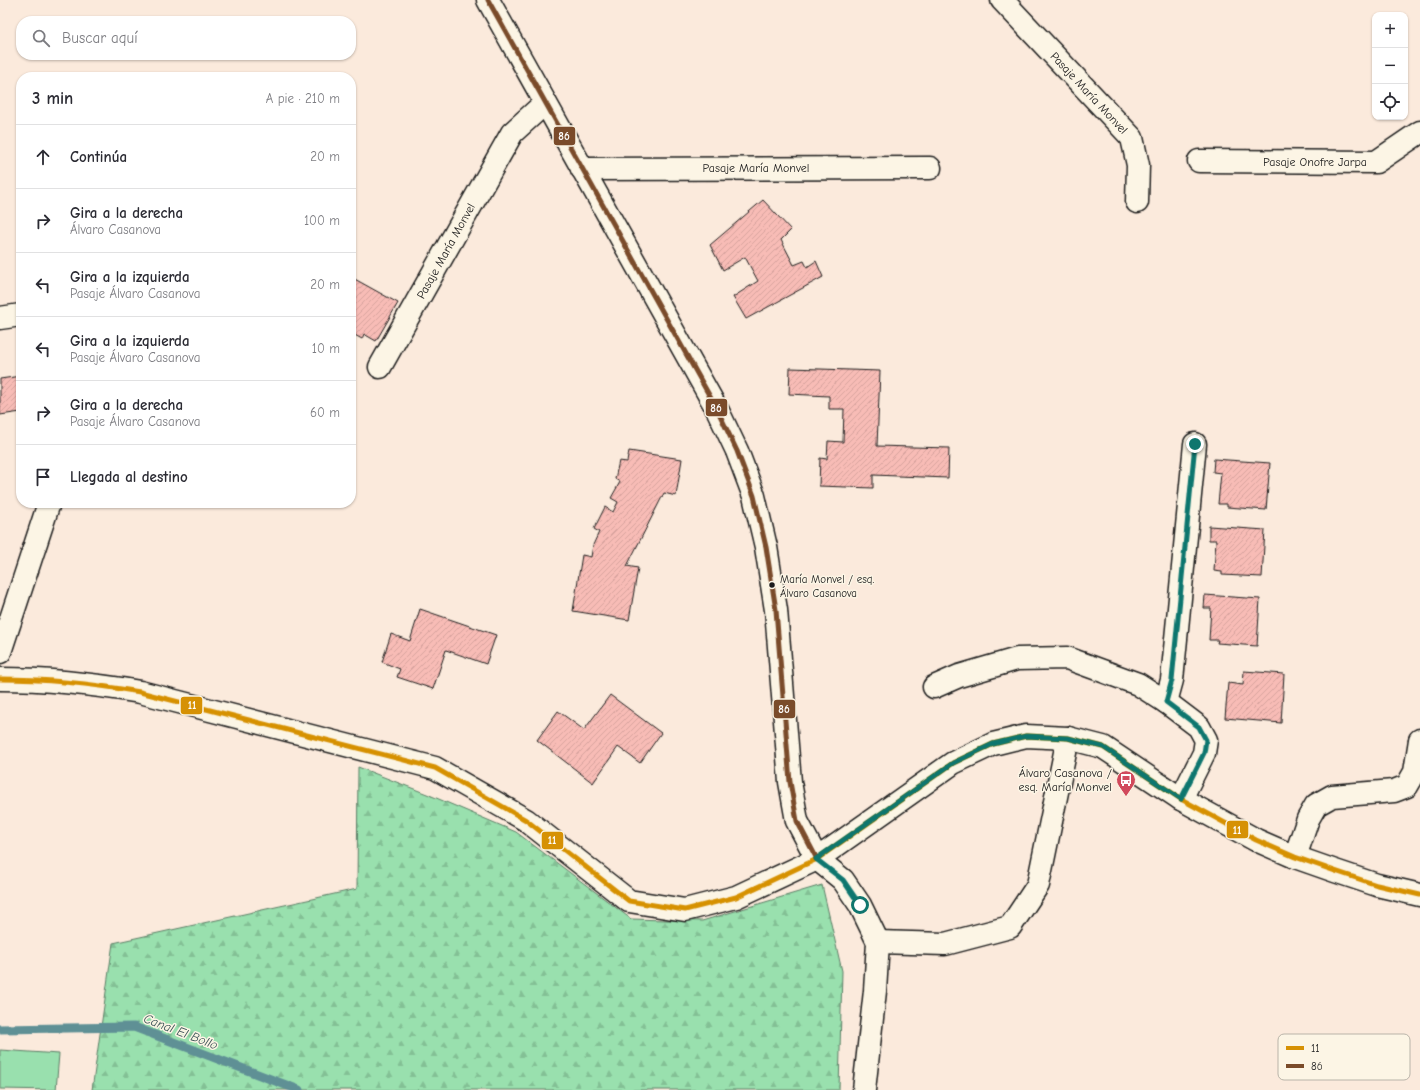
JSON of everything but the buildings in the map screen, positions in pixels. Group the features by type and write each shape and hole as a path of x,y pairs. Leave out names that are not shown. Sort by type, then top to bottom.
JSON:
{"street":[{"path":"488,0 718,411 737,451 754,496 766,547 776,610 790,782 796,821 816,859 843,880 860,905 878,942 875,991 864,1090"},
{"name":"Pasaje María Monvel","path":"1002,0 1132,138 1138,165 1137,202"},
{"name":"Pasaje María Monvel","path":"380,367 512,134 545,103"},
{"name":"Pasaje Onofre Jarpa","path":"1199,161 1376,162 1420,132"},
{"name":"Pasaje María Monvel","path":"582,168 930,168"},
{"path":"0,318 16,316"},
{"path":"1166,702 1172,680 1195,444"},
{"path":"0,652 47,508"},
{"path":"934,687 959,676 1017,659 1067,658 1138,684 1166,702 1199,727 1206,740 1204,753 1181,799"},
{"path":"0,679 41,679 91,684 140,692 435,768 526,820 629,901 685,910 736,897 816,859 953,763 993,744 1026,736 1068,738 1103,747 1181,799 1256,840 1295,857 1335,871 1377,885 1420,895"},
{"path":"878,942 945,944 1010,927 1038,885 1068,738"},
{"path":"1295,857 1308,818 1316,805 1332,796 1394,791 1407,786 1415,772 1420,740"}],"green space":[{"path":"358,767 427,794 516,832 631,919 702,921 822,885 842,971 839,1090 92,1090 113,943 357,889"},
{"path":"0,1050 59,1054 56,1090 0,1089"}],"waterway":[{"name":"Canal El Bollo","path":"0,1029 134,1027 299,1090"}],"transit line":[{"name":"86","path":"488,0 718,411 737,451 754,496 766,547 776,610 790,782 797,821 817,859"},
{"name":"11","path":"0,679 70,682 140,692 435,768 526,820 629,901 685,910 736,897 817,859 953,763 993,744 1026,736 1068,738 1103,747 1181,799 1256,840 1295,857 1335,871 1377,885 1420,895"}],"place":[{"name":"María Monvel / esq. Álvaro Casanova","path":"772,585"},
{"name":"Álvaro Casanova / esq. María Monvel","path":"1126,797"}],"route":[{"path":"860,905 843,880 816,859 953,763 993,744 1026,736 1068,738 1103,747 1181,799 1204,753 1206,740 1199,727 1166,702 1172,680 1195,444"}]}
